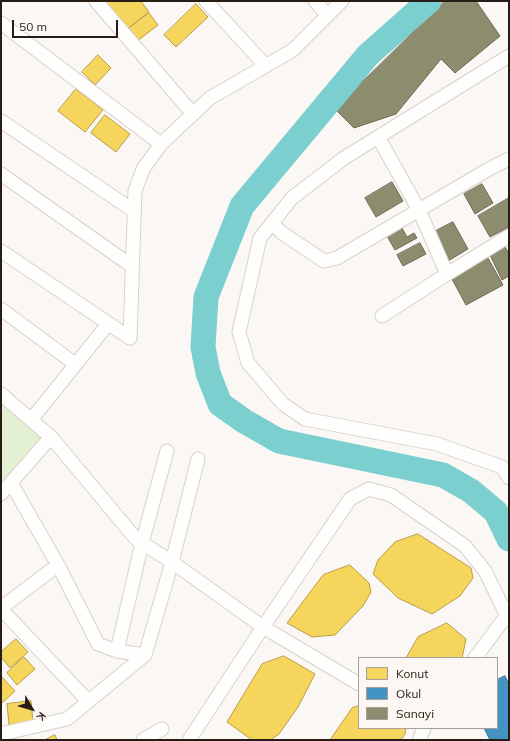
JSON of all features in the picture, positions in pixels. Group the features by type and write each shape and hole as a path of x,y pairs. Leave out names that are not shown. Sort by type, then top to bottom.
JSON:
{"street":[{"path":"96,1 193,114"},
{"path":"206,1 265,65"},
{"path":"315,1 327,15"},
{"path":"1,250 130,338 135,191 143,169 161,144 210,98 293,50 342,1"},
{"path":"1,23 161,144"},
{"path":"509,56 344,158 292,198 260,238 239,332 248,363 283,404 305,419 437,444 502,467 509,478"},
{"path":"1,121 134,211"},
{"path":"378,137 419,210 447,274"},
{"path":"272,223 282,233 324,261 337,258 489,169 509,159"},
{"path":"1,174 133,267"},
{"path":"382,316 509,236"},
{"path":"1,309 75,364"},
{"path":"30,420 108,324"},
{"path":"1,394 51,437 136,539 172,562 263,627 358,683"},
{"path":"1,494 51,437"},
{"path":"117,650 142,543 167,451"},
{"path":"2,732 67,719 145,655 172,562 198,459"},
{"path":"10,483 58,565 98,644 117,650 145,655"},
{"path":"189,740 263,627 350,499 369,489 391,495 465,546 485,571 508,617 476,657"},
{"path":"58,565 1,609 88,701"},
{"path":"143,740 162,729"},
{"path":"419,740 424,729"}],"green space":[{"path":"1,394 51,437 1,494"}],"building: Konut":[{"path":"102,1 141,1 149,12 126,30"},
{"path":"196,4 208,17 176,47 164,35"},
{"path":"149,13 158,25 136,42 127,30"},
{"path":"98,55 111,68 95,85 82,72"},
{"path":"76,89 103,110 85,132 58,111"},
{"path":"105,115 130,134 116,152 91,133"},
{"path":"418,534 471,568 473,578 460,596 432,614 398,598 373,574 378,560 395,542"},
{"path":"350,565 369,583 371,592 363,606 335,635 312,637 287,623 323,575"},
{"path":"447,623 466,639 462,657 407,657 418,637"},
{"path":"16,639 28,652 10,668 1,657 1,652"},
{"path":"284,656 315,674 298,707 279,734 270,740 252,740 227,722 262,664"},
{"path":"24,657 35,669 17,685 7,673"},
{"path":"1,676 15,691 1,704"},
{"path":"31,701 33,722 9,725 7,704"},
{"path":"358,706 358,729 406,729 405,734 401,740 330,740 352,708"},
{"path":"55,735 57,740 45,740"}],"building: Okul":[{"path":"505,676 509,685 509,740 490,740 484,729 498,729 498,680"}],"building: Sanayi":[{"path":"445,1 476,1 500,36 455,73 441,59 396,114 354,128 335,109"},
{"path":"392,182 403,201 376,217 365,198"},
{"path":"482,184 493,203 475,214 464,194"},
{"path":"509,198 509,227 490,237 478,216"},
{"path":"453,222 468,249 448,261 432,233"},
{"path":"402,228 407,237 414,233 417,238 395,250 387,236"},
{"path":"420,243 426,254 403,266 397,255"},
{"path":"504,245 509,254 509,276 502,280 489,253"},
{"path":"488,258 503,285 466,305 452,279"}],"waterway":[{"path":"429,1 368,55 242,206 206,297 203,347 208,373 220,404 244,421 279,441 443,475 471,491 496,512 509,539"}]}
